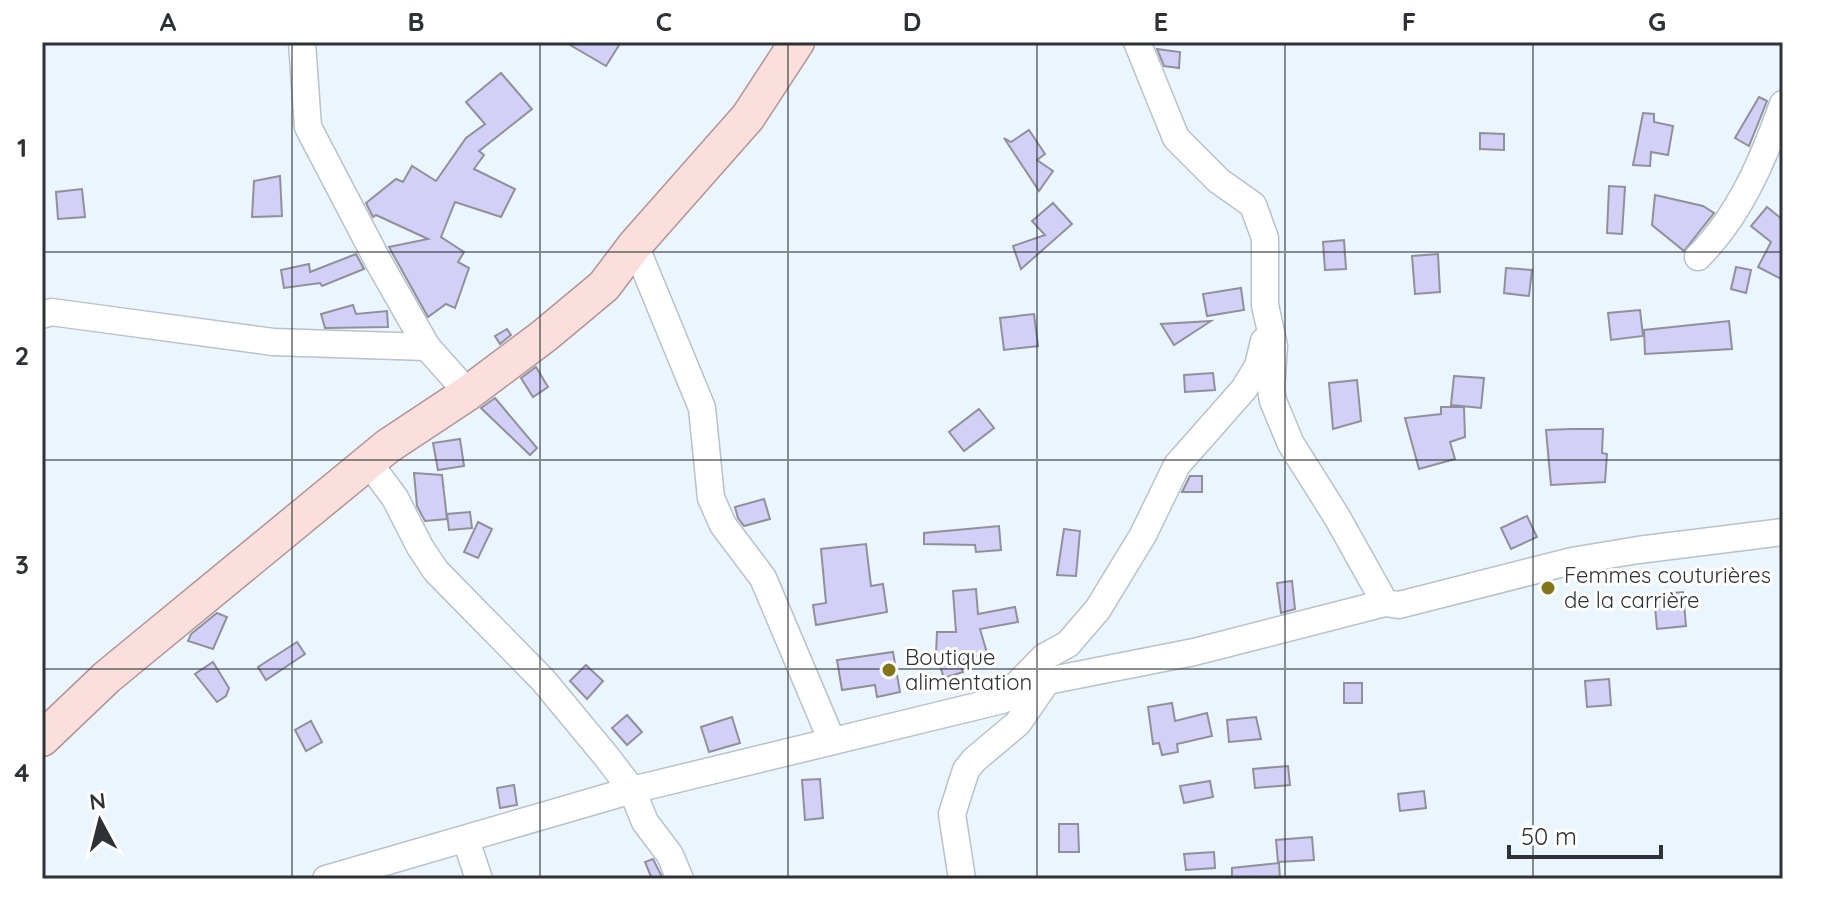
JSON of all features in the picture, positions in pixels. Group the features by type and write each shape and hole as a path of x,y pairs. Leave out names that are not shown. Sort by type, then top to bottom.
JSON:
{"main road":[{"path":"42,739 107,677 388,446 468,393 604,286 635,245 748,117 797,42"}],"street":[{"path":"302,42 308,127 427,347 468,393"},
{"path":"1137,42 1176,138 1219,181 1253,205 1265,238 1265,305 1274,346 1273,401 1291,444 1337,517 1385,603"},
{"path":"1698,257 1731,219 1767,149 1783,104"},
{"path":"635,245 702,408 711,498 723,525 763,578 838,740"},
{"path":"42,315 51,312 273,342 427,347"},
{"path":"1002,700 1044,657 1068,644 1098,609 1143,535 1177,465 1244,389 1258,366 1269,323"},
{"path":"388,446 372,467 395,498 436,571 543,680 632,790 645,822 670,855 680,879"},
{"path":"326,879 359,873 632,790 1002,700 1047,681 1194,652 1385,603 1399,605 1595,557 1783,532"},
{"path":"962,879 952,814 966,770 1018,723 1047,681"},
{"path":"466,840 479,879"}],"building":[{"path":"565,42 621,42 606,66"},
{"path":"1157,49 1180,52 1179,68 1164,66"},
{"path":"501,73 532,109 479,151 484,155 474,169 515,189 501,217 455,202 441,237 464,252 458,262 469,268 455,308 446,304 428,317 389,247 428,239 376,215 373,217 366,203 396,179 403,182 412,166 436,181 466,138 485,124 466,102"},
{"path":"1759,97 1767,101 1749,146 1735,138"},
{"path":"1643,113 1654,114 1654,122 1673,126 1668,155 1651,152 1650,166 1633,165"},
{"path":"1029,130 1045,154 1037,160 1053,171 1039,191 1004,138 1011,142"},
{"path":"1480,133 1504,134 1504,150 1480,149"},
{"path":"280,176 282,216 252,217 254,181"},
{"path":"1609,186 1625,187 1622,234 1607,233"},
{"path":"82,189 85,217 58,219 56,192"},
{"path":"1655,195 1703,206 1714,213 1684,251 1652,225"},
{"path":"1053,203 1072,224 1021,269 1013,246 1045,235 1032,221"},
{"path":"1767,207 1783,220 1783,280 1758,267 1771,242 1751,226"},
{"path":"1344,240 1346,269 1325,270 1323,242"},
{"path":"356,254 364,269 322,286 320,283 284,288 281,270 309,264 310,272"},
{"path":"1438,254 1440,292 1415,294 1412,256"},
{"path":"1736,267 1751,270 1746,293 1731,289"},
{"path":"1506,268 1532,270 1529,296 1504,293"},
{"path":"1241,288 1244,310 1207,316 1203,294"},
{"path":"353,305 356,314 387,311 388,327 325,328 321,314"},
{"path":"1640,310 1643,336 1611,340 1608,313"},
{"path":"1034,314 1038,346 1004,350 1000,318"},
{"path":"1211,321 1174,345 1161,324"},
{"path":"1729,321 1732,349 1645,354 1644,330"},
{"path":"507,329 511,335 500,344 495,336"},
{"path":"536,367 548,387 533,397 521,378"},
{"path":"1213,373 1215,390 1185,392 1184,375"},
{"path":"1454,376 1484,378 1481,408 1451,405"},
{"path":"1357,380 1361,421 1333,429 1329,383"},
{"path":"495,398 537,448 530,455 481,408"},
{"path":"1441,407 1464,407 1465,437 1450,442 1455,459 1419,469 1405,418 1441,414"},
{"path":"979,409 994,428 964,451 949,432"},
{"path":"1603,429 1602,453 1607,454 1605,482 1551,485 1546,430"},
{"path":"460,439 464,466 438,470 433,443"},
{"path":"414,473 442,475 447,519 425,521 417,506"},
{"path":"1190,476 1202,476 1202,492 1182,492"},
{"path":"764,499 770,519 744,526 735,507"},
{"path":"470,512 472,528 449,530 447,514"},
{"path":"1527,516 1537,537 1511,549 1501,528"},
{"path":"478,522 492,529 478,558 464,552"},
{"path":"999,526 1001,550 976,552 975,545 924,544 924,533"},
{"path":"1064,529 1080,531 1076,576 1057,575"},
{"path":"866,544 871,586 883,584 887,612 816,625 813,605 826,603 821,549"},
{"path":"1292,581 1295,609 1281,613 1277,583"},
{"path":"976,589 978,614 1015,607 1018,622 980,629 987,653 959,661 963,672 944,678 936,654 937,632 956,632 953,591"},
{"path":"1683,592 1686,626 1657,629 1654,595"},
{"path":"217,613 227,617 213,649 188,641 191,634"},
{"path":"297,642 305,654 266,680 258,667"},
{"path":"893,652 900,692 877,697 875,685 842,690 837,660"},
{"path":"213,662 229,688 226,696 217,702 195,674"},
{"path":"586,665 603,681 587,699 570,681"},
{"path":"1609,679 1611,705 1587,707 1585,681"},
{"path":"1344,683 1362,683 1362,703 1344,703"},
{"path":"1172,703 1175,721 1207,713 1212,736 1177,744 1178,752 1162,755 1159,743 1153,744 1148,707"},
{"path":"627,715 642,732 627,745 612,728"},
{"path":"732,717 740,743 709,752 701,727"},
{"path":"1256,717 1261,739 1229,742 1227,720"},
{"path":"311,721 322,742 306,751 295,730"},
{"path":"1288,766 1290,785 1255,788 1253,769"},
{"path":"820,779 823,818 805,820 802,780"},
{"path":"1210,781 1213,797 1184,803 1180,786"},
{"path":"514,785 517,805 500,808 497,788"},
{"path":"1424,791 1426,808 1400,811 1398,794"},
{"path":"1059,824 1078,824 1079,852 1059,852"},
{"path":"1312,837 1314,860 1278,862 1276,840"},
{"path":"1214,852 1215,868 1186,870 1184,854"},
{"path":"653,859 662,877 656,879 652,879 645,862"},
{"path":"1279,863 1280,879 1232,879 1232,868"}],"place":[{"name":"Femmes couturières de la carrière","path":"1548,588"},
{"name":"Boutique alimentation","path":"889,670"}]}
